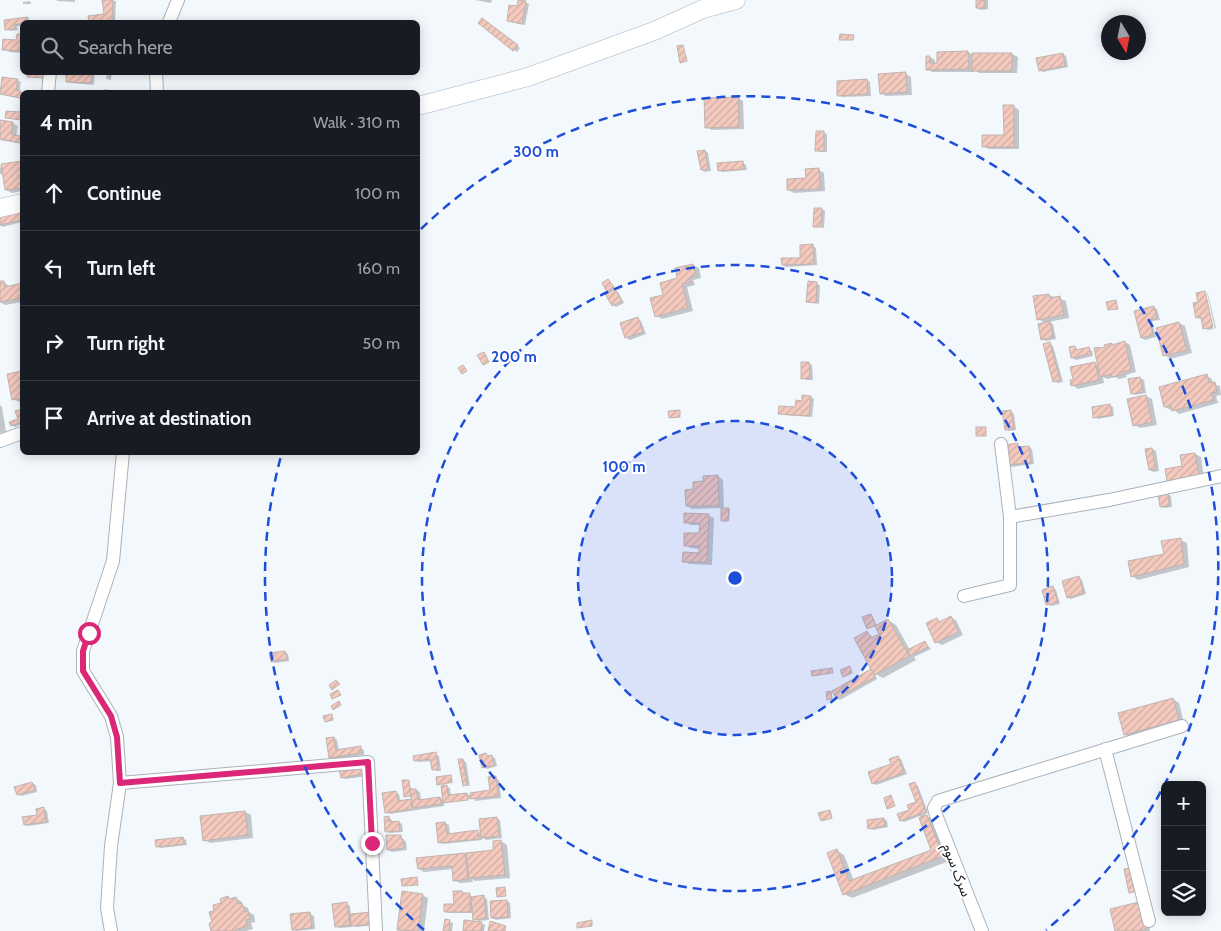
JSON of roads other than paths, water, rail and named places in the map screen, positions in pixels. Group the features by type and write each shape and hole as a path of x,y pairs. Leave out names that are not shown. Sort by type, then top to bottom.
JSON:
{"street":[{"path":"170,20 178,0"},
{"path":"420,105 528,77 654,31 703,10 736,0"},
{"path":"48,90 50,75"},
{"path":"156,75 157,90"},
{"path":"0,208 20,203"},
{"path":"0,441 20,434"},
{"path":"964,596 1010,585 1010,517 1001,444"},
{"path":"110,931 107,908 111,846 120,783 117,737 111,716 83,671 83,651 113,561 123,455"},
{"path":"1010,517 1109,500 1221,476"},
{"path":"1149,921 1105,749 1182,726"},
{"name":"سرک سوم","path":"982,931 934,808 938,801 1105,749"},
{"path":"120,783 368,762 375,931"}]}
